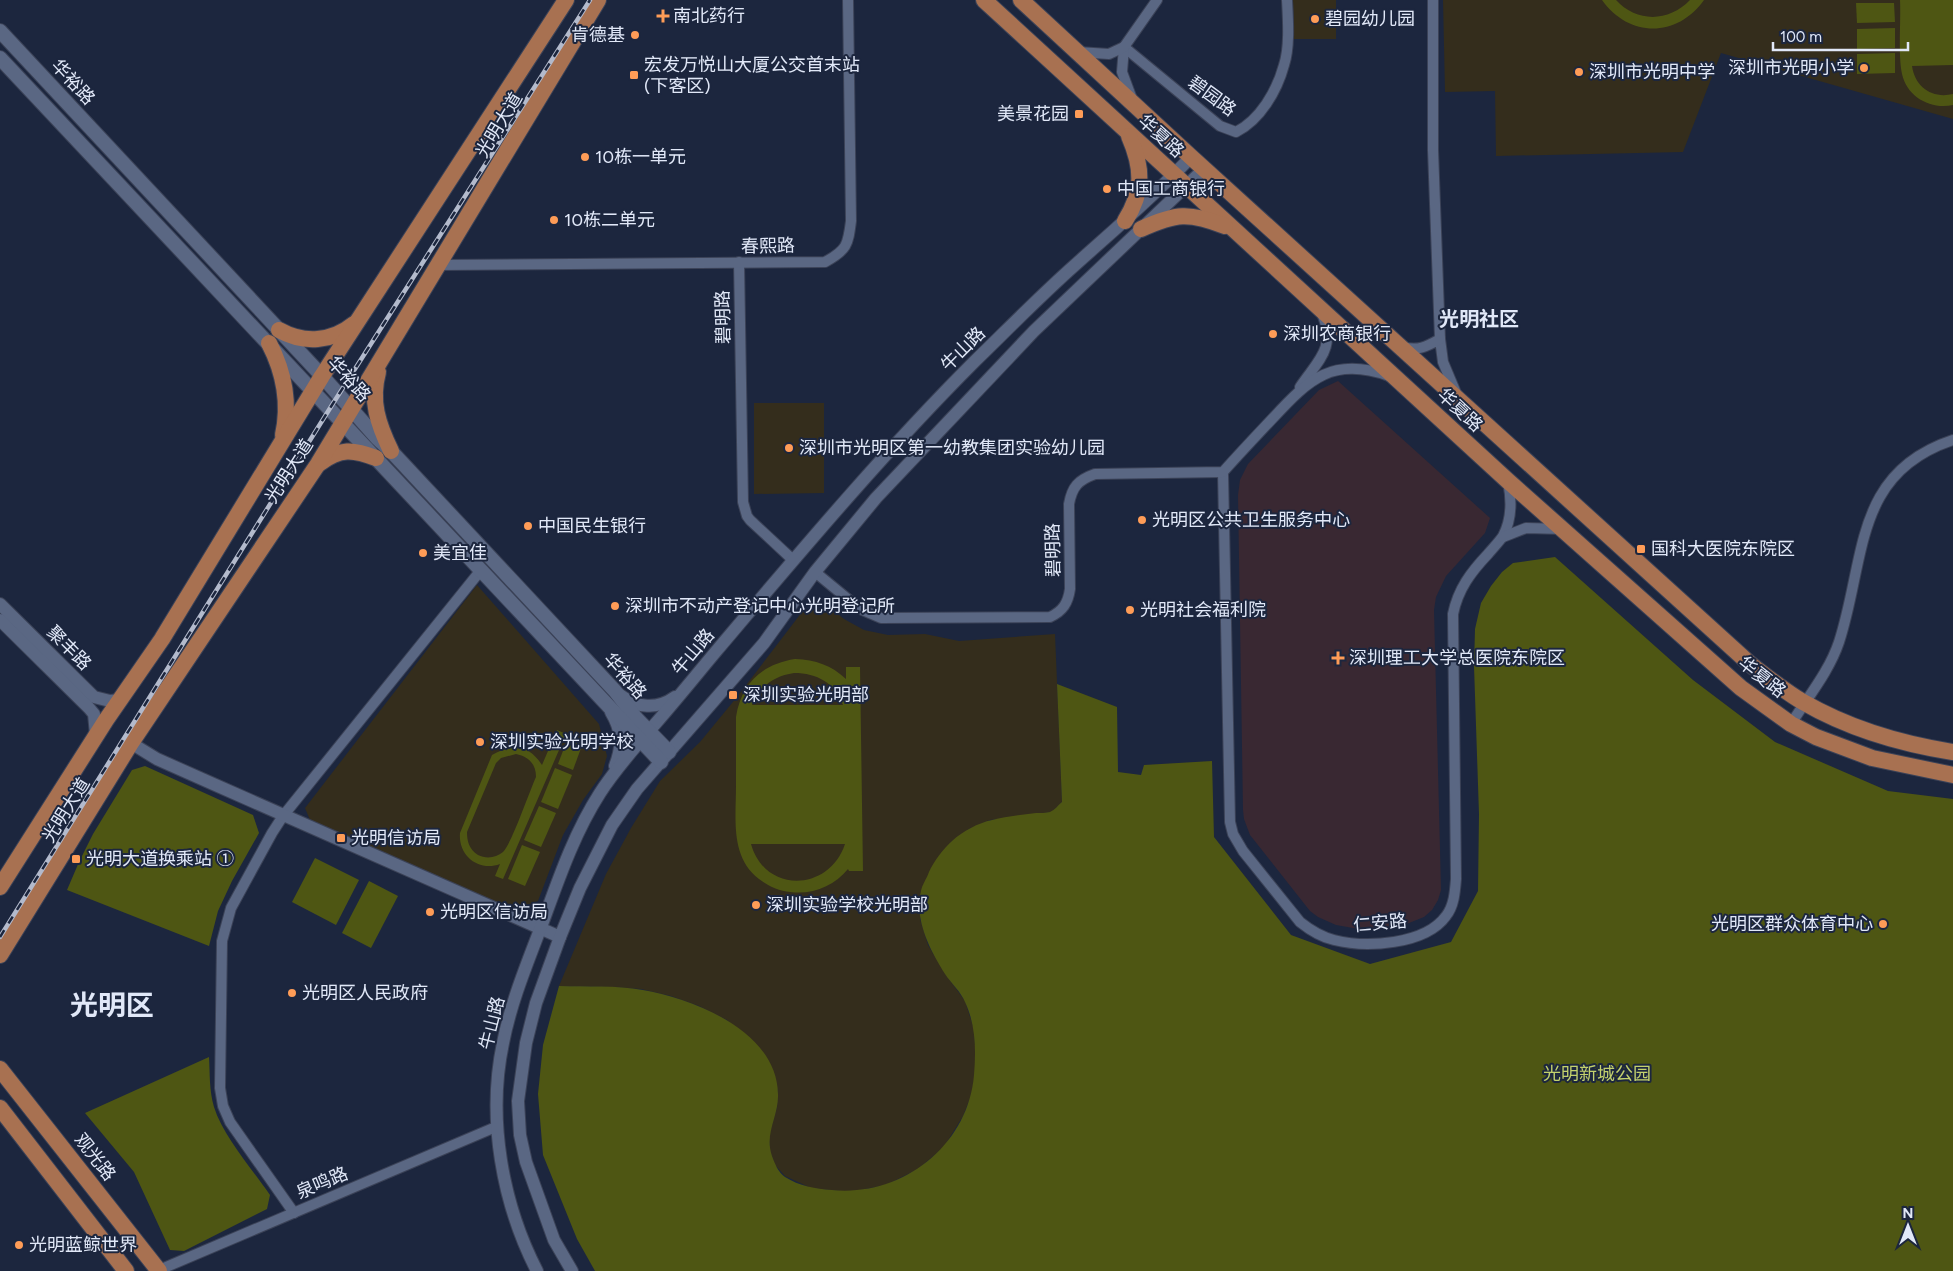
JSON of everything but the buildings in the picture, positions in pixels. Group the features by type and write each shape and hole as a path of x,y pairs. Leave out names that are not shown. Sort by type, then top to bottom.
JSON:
{"main road":[{"name":"光明大道","path":"0,887 96,735 162,639 318,383 566,0"},
{"name":"光明大道","path":"0,955 132,743 318,464 598,0"},
{"name":"华夏路","path":"984,0 1508,481 1740,688 1791,724 1816,737 1872,758 1897,765 1953,775"},
{"name":"华夏路","path":"1021,0 1204,169 1750,664 1804,703 1870,731 1953,752"},
{"name":"华裕路","path":"0,31 274,337"},
{"name":"华裕路","path":"0,58 318,383 347,416 376,458 604,701 645,736 665,757"},
{"path":"1126,221 1136,200 1140,180 1136,155 1128,134"},
{"path":"1142,229 1162,220 1187,216 1212,221 1233,229"},
{"path":"281,443 285,421 286,398 274,337 326,338 342,333 361,317"},
{"path":"383,358 376,380 374,399 380,429 391,451"},
{"name":"华裕路","path":"347,416 391,451 615,691 645,736"},
{"path":"318,464 337,452 357,452 376,458"},
{"name":"观光路","path":"0,1068 159,1270"},
{"path":"0,1108 126,1271"}],"street":[{"name":"春熙路","path":"438,265 825,262 841,253 848,239 851,221 848,0"},
{"path":"1077,52 1109,54 1124,47 1157,0"},
{"name":"碧园路","path":"1124,47 1220,126 1236,132 1247,126 1273,93 1285,64 1288,26 1287,0"},
{"path":"1433,0 1433,150 1440,339 1443,362 1460,401"},
{"path":"1124,47 1122,72 1134,105"},
{"name":"牛山路","path":"537,1271 530,1258 515,1217 507,1186 496,1108 498,1074 510,1014 566,858 578,831 608,781 645,736 793,560 921,416 1073,267 1126,221 1191,157"},
{"path":"572,1271 554,1240 526,1162 520,1135 518,1100 520,1072 534,1011 560,937 595,856 612,825 637,788 764,643 815,572 876,498 1034,331 1204,169"},
{"name":"碧明路","path":"739,262 743,502 750,520 793,560"},
{"path":"1223,472 1297,392 1324,354 1327,346 1327,328 1321,310"},
{"path":"1399,346 1414,350 1427,347 1440,339"},
{"path":"1297,392 1326,374 1351,368 1374,371 1396,379"},
{"path":"1791,724 1831,661 1839,642 1866,530 1877,500 1896,473 1908,462 1936,446 1953,440"},
{"name":"碧明路","path":"815,572 860,609 881,618 1050,617 1058,614 1068,600 1070,589 1069,504 1071,494 1078,481 1094,474 1104,473 1223,472"},
{"name":"仁安路","path":"1223,472 1230,822 1237,842 1291,913 1310,929 1332,940 1358,944 1407,940 1430,930 1447,916 1451,908 1456,879 1453,614 1458,594 1465,582 1503,537 1511,513 1508,481"},
{"name":"仁安路","path":"1503,537 1526,528 1562,529"},
{"path":"294,1213 230,1122 223,1106 220,1088 222,941 226,923 231,908 272,833 284,816 481,570"},
{"name":"聚丰路","path":"0,604 94,697 110,701 120,700"},
{"name":"聚丰路","path":"0,620 90,708 94,714 96,735"},
{"path":"615,691 631,702 649,706 666,702 683,691"},
{"path":"604,701 617,722 621,738 619,757 608,781"},
{"path":"132,743 157,759 560,937"},
{"name":"泉鸣路","path":"159,1270 498,1126"}],"shaded area":[{"name":"碧园幼儿园","path":"1293,0 1336,0 1336,39 1294,39"},
{"name":"深圳市光明中学","path":"1443,0 1953,0 1953,119 1721,53 1683,152 1496,156 1495,91 1445,92"},
{"name":"深圳理工大学总医院东院区","path":"1338,381 1490,518 1485,533 1446,576 1436,597 1434,610 1441,890 1432,910 1424,917 1404,925 1374,929 1359,929 1336,925 1310,911 1250,835 1243,810 1238,495 1240,480 1248,464 1319,390"},
{"name":"深圳市光明区第一幼教集团实验幼儿园","path":"754,403 824,403 824,493 754,494"},
{"name":"深圳实验光明学校","path":"477,585 599,724 607,756 602,774 583,800 563,835 538,901 514,910 310,820 305,808"},
{"name":"深圳实验学校光明部","path":"829,607 844,619 864,630 888,635 925,634 959,641 1055,634 1062,802 1052,812 990,820 969,829 951,842 920,919 928,945 946,975 965,1001 974,1029 976,1060 973,1091 963,1116 944,1147 918,1169 886,1185 850,1192 811,1188 785,1176 775,1165 770,1151 769,1136 777,1107 778,1092 774,1073 727,1020 699,1006 671,996 641,989 559,986 606,874 660,781 700,742 802,612"}],"green space":[{"path":"1602,0 1616,0 1633,13 1653,17 1673,13 1690,0 1704,0 1693,12 1680,21 1667,27 1653,28 1639,27 1626,21 1613,12"},
{"path":"1900,0 1953,0 1953,65 1912,66 1917,80 1926,90 1938,95 1953,94 1953,105 1936,105 1921,100 1909,89 1905,82 1900,57"},
{"path":"1856,3 1894,3 1895,22 1857,23"},
{"path":"1895,28 1895,48 1857,49 1857,29"},
{"path":"1895,53 1895,73 1857,74 1857,54"},
{"name":"光明新城公园","path":"1555,557 1693,680 1775,742 1888,791 1953,799 1953,1271 595,1271 577,1239 543,1155 538,1094 543,1045 559,986 622,987 663,994 708,1010 748,1036 764,1052 774,1072 778,1102 771,1132 770,1148 779,1170 790,1180 820,1189 858,1190 883,1185 906,1175 927,1162 945,1144 959,1124 969,1101 975,1066 975,1047 969,1011 963,998 939,965 929,945 922,924 919,902 922,889 939,855 952,841 966,831 981,823 997,819 1050,812 1062,802 1057,684 1117,707 1118,772 1141,775 1144,765 1212,761 1214,837 1291,935 1370,964 1451,942 1478,891 1479,814 1474,666 1475,629 1481,603 1502,572 1513,563"},
{"path":"795,659 816,662 835,670 846,679 846,667 860,667 863,871 849,871 848,869 830,885 815,891 799,893 782,891 770,886 750,870 743,860 739,849 736,824 736,717 739,705 748,685 755,678 763,671","holes":["794,673 818,677 830,685 840,697 843,705 752,705 759,692 768,683 774,679","751,844 845,844 837,860 826,871 812,878 797,881 783,879 769,872 758,860"]},
{"path":"557,730 566,734 503,879 495,876 500,864 485,866 471,860 462,849 460,841 460,833 492,755 507,749 520,748 532,753 542,765","holes":["516,754 531,762 535,768 536,777 515,829 503,852 491,857 478,855 468,842 467,832 496,763 501,758"]},
{"path":"569,735 584,740 573,770 558,764"},
{"path":"145,766 253,815 259,833 232,881 218,911 209,946 67,890 93,834 132,770"},
{"path":"555,768 572,775 558,809 541,802"},
{"path":"539,806 556,813 541,847 524,840"},
{"path":"522,845 540,852 525,886 508,879"},
{"path":"315,858 359,880 336,925 292,902"},
{"path":"369,881 398,896 371,948 342,933"},
{"path":"209,1057 211,1094 218,1118 231,1141 270,1195 267,1209 184,1251 170,1250 134,1172 85,1113"}],"railway":[{"path":"0,937 332,405 590,0"}],"place":[{"name":"南北药行","path":"663,16"},
{"name":"碧园幼儿园","path":"1315,19"},
{"name":"肯德基","path":"635,35"},
{"name":"深圳市光明小学","path":"1864,68"},
{"name":"深圳市光明中学","path":"1579,72"},
{"name":"宏发万悦山大厦公交首末站 (下客区)","path":"634,75"},
{"name":"美景花园","path":"1079,114"},
{"name":"10栋一单元","path":"585,157"},
{"name":"中国工商银行","path":"1107,189"},
{"name":"10栋二单元","path":"554,220"},
{"name":"深圳农商银行","path":"1273,334"},
{"name":"深圳市光明区第一幼教集团实验幼儿园","path":"789,448"},
{"name":"光明区公共卫生服务中心","path":"1142,520"},
{"name":"中国民生银行","path":"528,526"},
{"name":"国科大医院东院区","path":"1641,549"},
{"name":"美宜佳","path":"423,553"},
{"name":"深圳市不动产登记中心光明登记所","path":"615,606"},
{"name":"光明社会福利院","path":"1130,610"},
{"name":"深圳理工大学总医院东院区","path":"1338,658"},
{"name":"深圳实验光明部","path":"733,695"},
{"name":"深圳实验光明学校","path":"480,742"},
{"name":"光明信访局","path":"341,838"},
{"name":"光明大道换乘站 ①","path":"76,859"},
{"name":"深圳实验学校光明部","path":"756,905"},
{"name":"光明区信访局","path":"430,912"},
{"name":"光明区群众体育中心","path":"1883,924"},
{"name":"光明区人民政府","path":"292,993"},
{"name":"光明蓝鲸世界","path":"19,1245"}],"district":[{"name":"光明社区","path":"1479,319"},
{"name":"光明区","path":"112,1005"}]}
